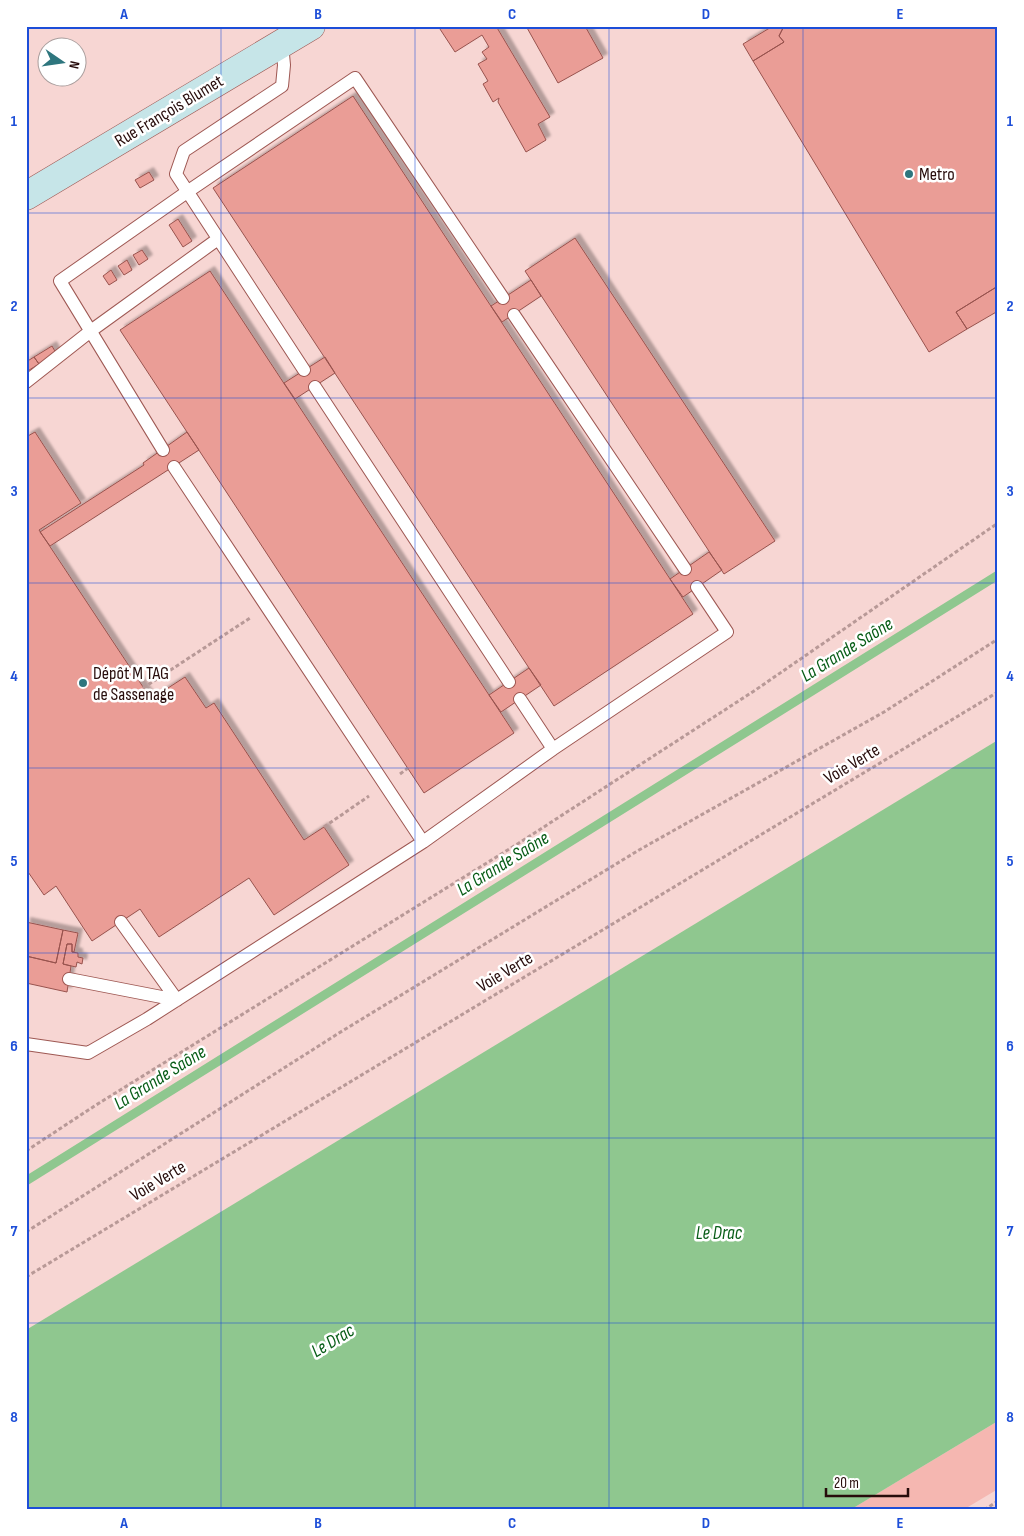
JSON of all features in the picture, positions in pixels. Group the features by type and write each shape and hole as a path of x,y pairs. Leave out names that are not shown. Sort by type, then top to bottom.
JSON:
{"street":[{"name":"Rue François Blumet","path":"26,196 311,26"}],"lane":[{"path":"282,44 284,65 282,86 184,151 176,174 304,370"},
{"path":"163,450 92,330 60,281 355,78 503,298"},
{"path":"26,382 92,330 218,239"},
{"path":"514,314 685,569"},
{"path":"314,387 508,682"},
{"path":"174,467 423,842"},
{"path":"26,1044 88,1053 177,1000 423,842 553,749 727,632 697,587"},
{"path":"520,699 553,749"},
{"path":"121,922 177,1000"},
{"path":"69,979 177,1000"}],"path":[{"path":"26,1151 624,775 754,691 998,522"},
{"path":"143,688 267,606"},
{"path":"26,1232 339,1033 631,856 884,712 998,639"},
{"name":"Voie Verte","path":"26,1277 998,692"},
{"path":"324,827 408,768"},
{"path":"984,1510 998,1501"}],"shaded area":[{"path":"998,1421 998,1489 963,1510 850,1510"}],"water":[{"name":"Le Drac","path":"998,740 998,1421 850,1510 26,1510 26,1330"}],"building":[{"path":"438,26 496,26 550,117 538,124 546,140 526,152 498,102 499,98 493,102 483,84 488,81 478,64 487,59 482,52 489,47 482,35 455,52"},
{"path":"526,26 585,26 603,58 558,83"},
{"path":"773,26 784,26 779,36 784,42 753,61 743,44"},
{"name":"Metro","path":"784,26 998,26 998,286 956,312 967,329 929,352 753,61 784,42 779,36"},
{"path":"353,96 693,614 554,706 213,188"},
{"path":"149,172 154,180 140,188 135,180"},
{"path":"178,219 192,241 183,247 169,225"},
{"path":"575,238 775,541 724,574 525,271"},
{"path":"142,250 148,259 139,265 133,255"},
{"path":"127,260 132,270 124,275 118,266"},
{"path":"111,270 117,280 109,285 103,276"},
{"path":"210,271 514,733 424,793 120,330"},
{"path":"531,280 541,296 502,322 491,306"},
{"path":"998,286 998,311 967,329 956,312"},
{"path":"52,346 56,353 39,364 34,357"},
{"path":"34,357 39,364 26,372 26,362"},
{"path":"325,357 335,373 295,399 284,383"},
{"name":"Dépôt M TAG de Sassenage","path":"35,432 81,503 39,530 151,699 185,677 206,708 214,703 304,840 324,827 349,865 274,915 249,878 159,937 140,909 92,941 56,886 44,895 26,869 26,437"},
{"path":"187,432 199,450 50,546 40,532 144,465 143,463"},
{"path":"709,552 722,570 683,597 670,579"},
{"path":"529,668 541,685 501,712 489,695"},
{"path":"26,922 63,930 56,963 26,956"},
{"path":"63,930 78,933 74,952 72,952 72,944 67,944 63,964 71,966 67,992 26,983 26,956 56,963"},
{"path":"67,944 72,944 72,952 78,953 78,957 83,958 82,964 77,962 76,967 63,964"}],"waterway":[{"name":"La Grande Saône","path":"26,1181 998,575"}],"place":[{"name":"Metro","path":"909,174"},
{"name":"Dépôt M TAG de Sassenage","path":"83,683"}]}
